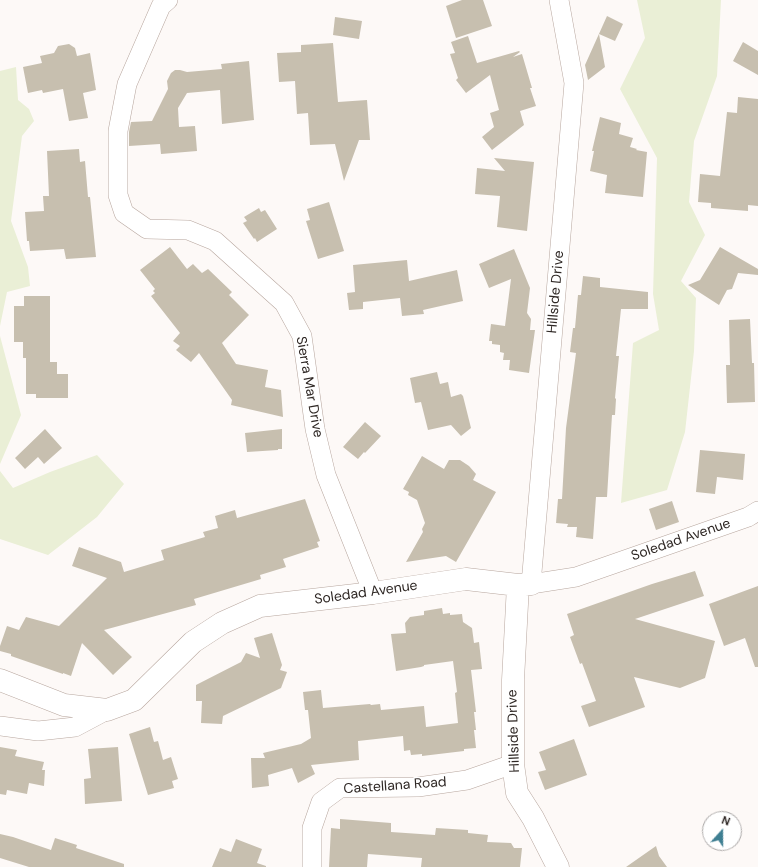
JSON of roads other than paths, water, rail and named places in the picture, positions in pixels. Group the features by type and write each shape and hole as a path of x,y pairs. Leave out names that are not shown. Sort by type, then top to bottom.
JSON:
{"street":[{"name":"Sierra Mar Drive","path":"168,0 162,6 127,84 118,131 118,195 124,213 146,229 188,230 215,241 284,303 302,336 315,429 326,475 373,593"},
{"name":"Hillside Drive","path":"558,867 533,818 517,793 513,764 513,680 524,585 574,83 559,0"},
{"name":"Soledad Avenue","path":"0,680 64,705 107,710 134,700 193,642 222,623 260,606 373,593 466,579 524,585 576,578 748,517 758,511"},
{"path":"0,726 38,731 75,727 107,710"},
{"name":"Castellana Road","path":"312,867 312,828 321,802 340,788 418,787 467,780 513,764"}]}
